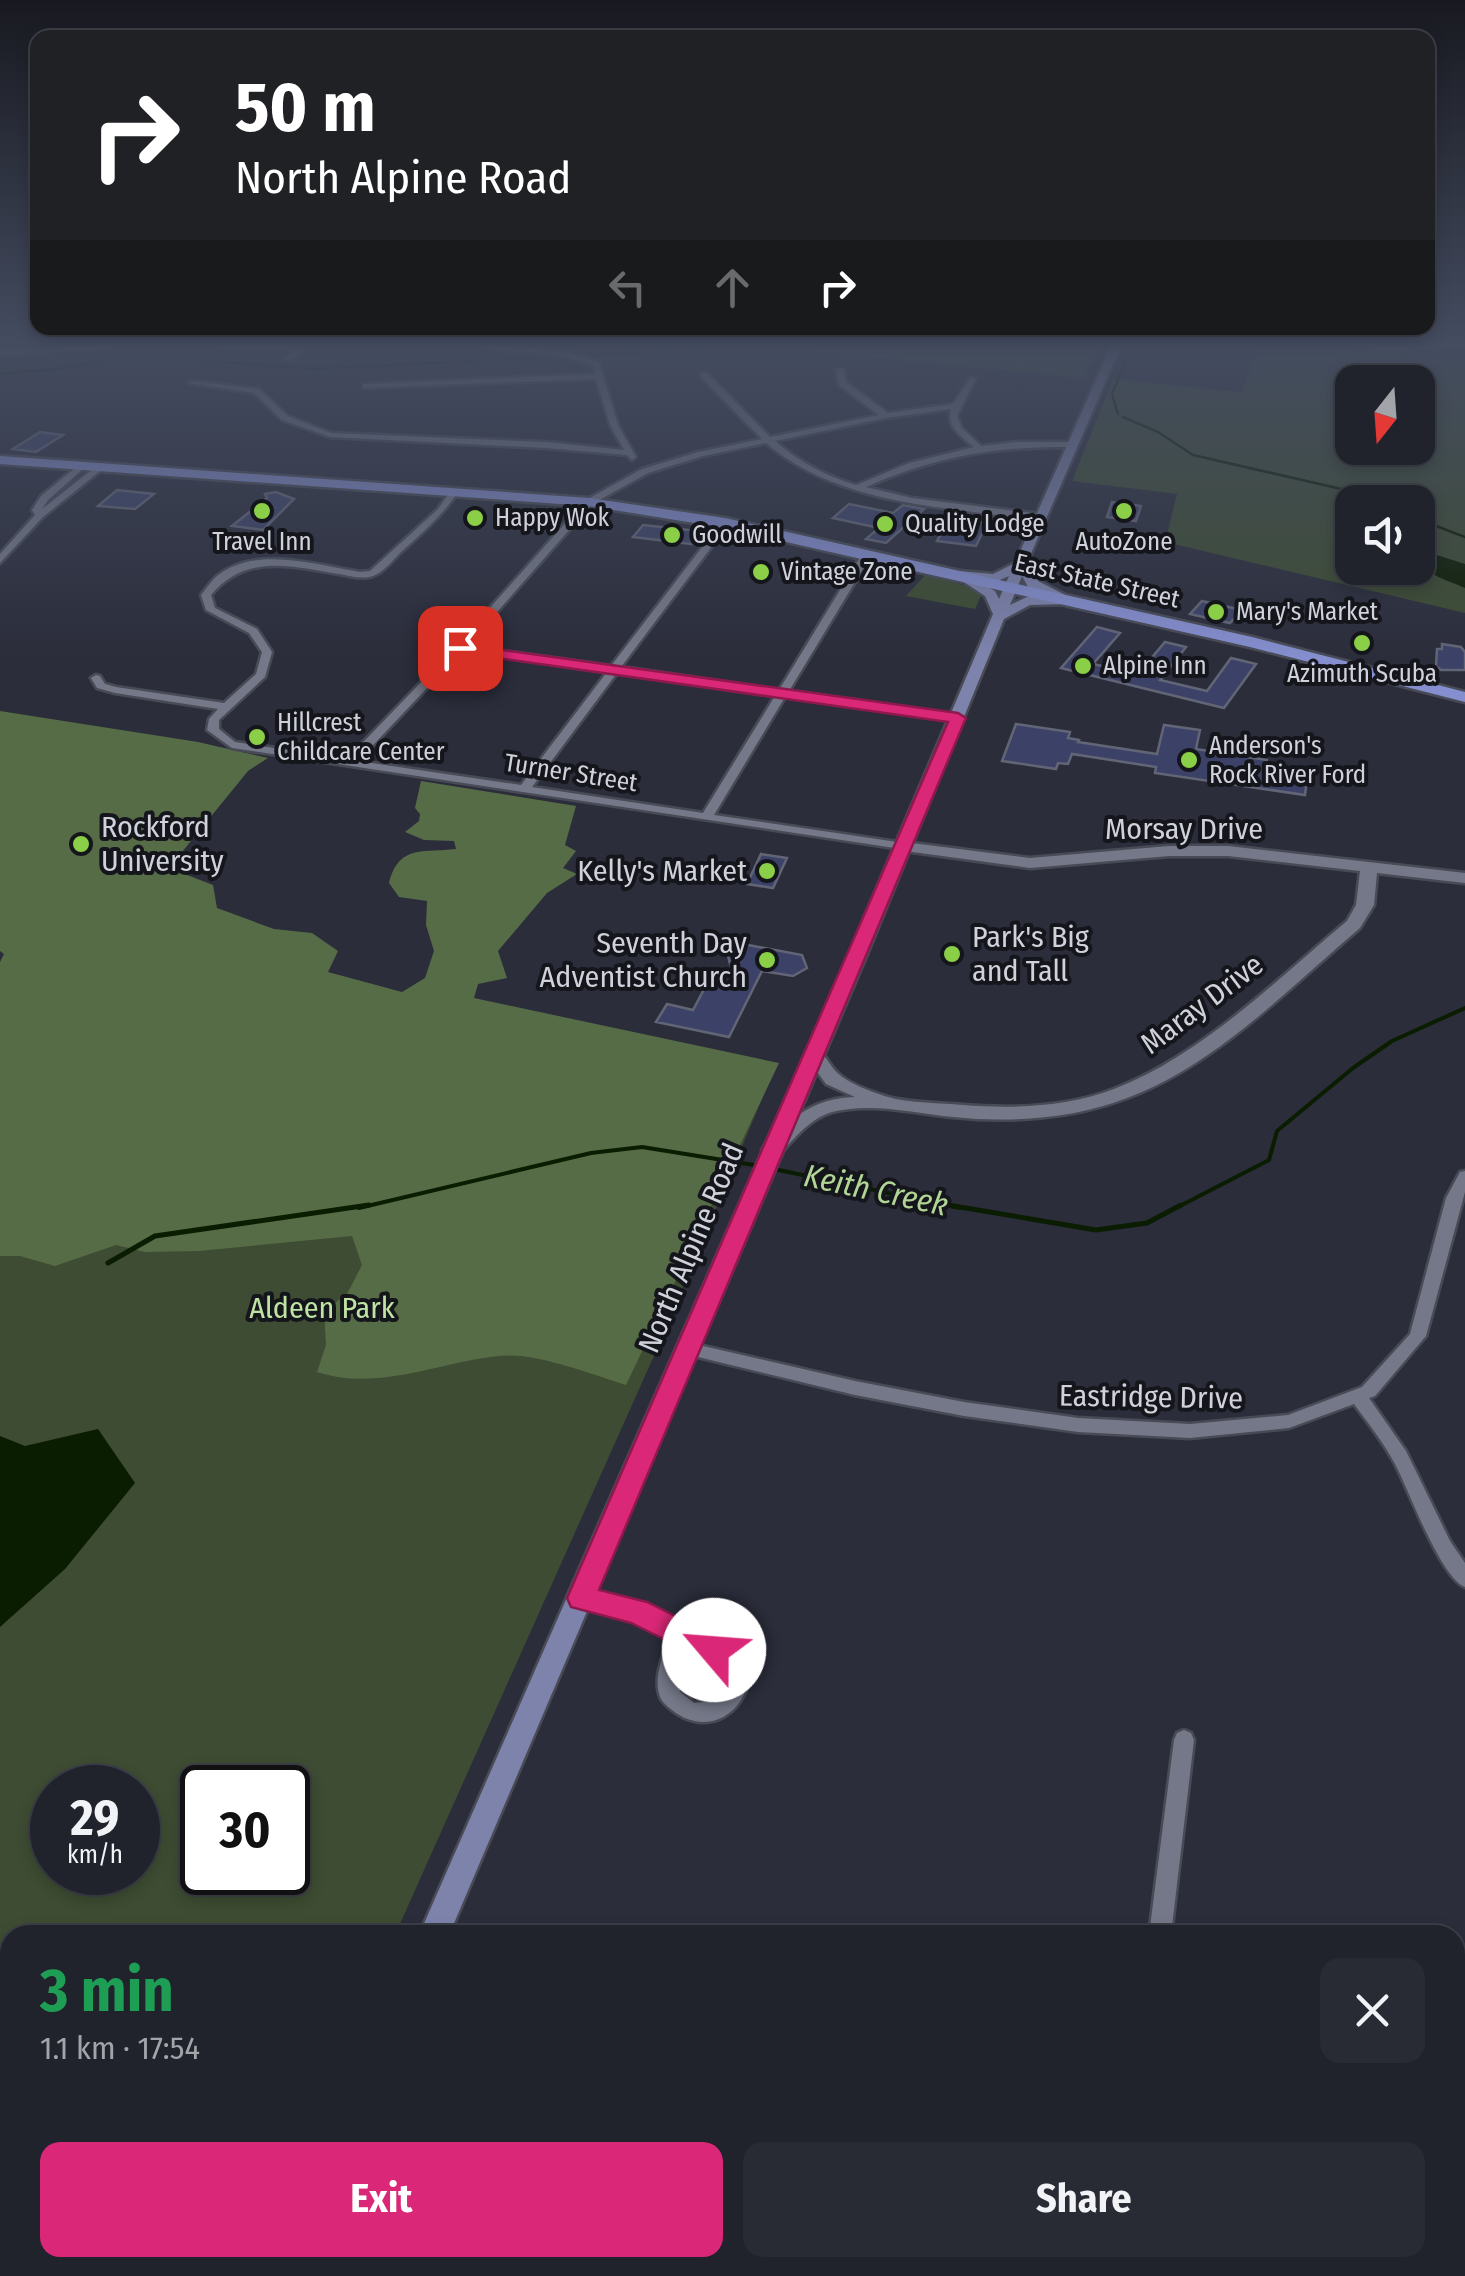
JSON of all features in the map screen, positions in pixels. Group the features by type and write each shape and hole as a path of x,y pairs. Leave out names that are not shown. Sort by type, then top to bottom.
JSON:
{"main road":[{"name":"North Alpine Road","path":"438,1925 690,1349 1073,445"},
{"name":"East State Street","path":"0,460 589,502 725,522 1070,600 1465,696"},
{"path":"959,575 996,578 1022,564 1033,584 1070,600"},
{"path":"959,575 990,594 1001,616 1026,602 1070,600"}],"street":[{"path":"552,445 628,454"},
{"path":"624,445 645,472"},
{"path":"350,763 460,648 589,502 645,472 746,445"},
{"path":"777,445 793,460 859,486 1040,517"},
{"path":"859,486 930,458 977,446 1015,445"},
{"path":"40,516 38,510 44,498 81,466"},
{"path":"0,560 40,516 102,467"},
{"path":"96,678 101,686 115,690 227,706 261,675 267,652 253,630 211,610 206,595 210,588 232,569 256,563 360,575 373,573 442,511 454,492"},
{"path":"524,789 725,522"},
{"path":"707,816 867,554"},
{"path":"460,648 958,718"},
{"name":"Turner Street","path":"227,706 214,718 213,730 232,745 904,847"},
{"name":"Morsay Drive","path":"904,847 1030,863 1178,851 1228,851 1465,878"},
{"name":"Maray Drive","path":"891,1104 972,1112 1036,1110 1118,1094 1165,1073 1354,924 1366,905 1369,866"},
{"path":"814,1055 833,1080 891,1104"},
{"path":"772,1150 808,1114 818,1110 891,1104"},
{"name":"Eastridge Drive","path":"690,1349 931,1404 1088,1426 1180,1430 1270,1426 1313,1416 1358,1396 1398,1366 1412,1348 1454,1198 1465,1176"},
{"path":"1358,1396 1400,1456 1443,1546 1465,1578"},
{"path":"581,1598 637,1612 680,1635"},
{"path":"1161,1925 1184,1740"}],"green space":[{"path":"1086,445 1335,445 1335,465 1435,465 1435,445 1465,445 1465,613 1347,585 1435,585 1435,485 1335,485 1335,582 1165,542 1177,494 1072,481"},
{"path":"926,574 983,591 975,609 906,596"},
{"name":"Aldeen Park","path":"0,1008 775,1068 653,1358 399,1925 0,1925"}],"shaded area":[{"path":"1435,554 1465,564 1465,588 1435,574"},
{"path":"0,711 198,742 268,758 248,771 169,868 213,885 217,908 274,929 312,933 338,951 328,972 402,992 425,978 434,951 426,925 427,901 399,897 389,883 393,871 414,853 456,849 454,841 424,840 405,832 419,821 420,814 415,808 421,781 576,806 565,845 576,851 563,868 577,874 547,893 498,951 507,978 478,984 474,998 779,1063 626,1385 563,1365 514,1356 363,1379 317,1372 326,1345 324,1311 347,1294 362,1265 352,1236 199,1251 145,1252 116,1245 55,1266 20,1256 0,1256 0,962 4,954 0,951"},
{"path":"98,1429 135,1483 65,1569 0,1627 0,1436 25,1446"}],"building":[{"path":"19,445 47,445 36,452 13,449"},
{"path":"117,490 154,494 135,509 98,506"},
{"name":"Travel Inn","path":"276,492 294,499 263,530 232,526 267,498 265,494"},
{"name":"AutoZone","path":"1112,502 1141,506 1136,521 1107,517"},
{"name":"Quality Lodge","path":"849,504 893,513 903,505 924,509 886,543 866,539 879,528 833,518"},
{"path":"947,523 987,523 976,546 937,541"},
{"name":"Goodwill","path":"643,525 708,532 699,545 633,537"},
{"name":"Mary's Market","path":"1202,601 1242,610 1230,623 1190,614"},
{"name":"Alpine Inn","path":"1097,627 1120,633 1093,664 1138,674 1165,642 1186,647 1160,680 1207,691 1231,658 1256,664 1224,708 1061,668"},
{"path":"1442,644 1461,647 1465,652 1465,670 1441,670 1436,666 1437,649 1442,649"},
{"name":"Anderson's Rock River Ford","path":"1016,724 1070,732 1068,738 1078,742 1157,754 1164,725 1200,730 1196,749 1267,760 1265,773 1307,779 1305,795 1155,773 1156,767 1072,754 1068,764 1058,763 1056,769 1002,761"},
{"name":"Kelly's Market","path":"761,854 787,858 773,888 747,884"},
{"path":"743,944 802,955 807,968 793,976 762,971 729,1037 656,1022 667,1004 693,1010 710,978 735,983 727,952"}],"waterway":[{"path":"1178,445 1193,455 1335,488"},
{"path":"1435,526 1465,537"},
{"name":"Keith Creek","path":"1176,1208 1269,1160 1277,1131 1392,1041 1465,1008"},
{"name":"Keith Creek","path":"359,1208 591,1153 642,1147 760,1166"},
{"name":"Keith Creek","path":"774,1169 960,1208"},
{"name":"Keith Creek","path":"108,1263 155,1236 369,1205"},
{"name":"Keith Creek","path":"948,1205 1096,1230 1147,1223 1181,1205"}],"place":[{"name":"Travel Inn","path":"262,511"},
{"name":"AutoZone","path":"1124,511"},
{"name":"Happy Wok","path":"475,518"},
{"name":"Quality Lodge","path":"885,524"},
{"name":"Goodwill","path":"672,535"},
{"name":"Vintage Zone","path":"761,572"},
{"name":"Mary's Market","path":"1216,612"},
{"name":"Azimuth Scuba","path":"1362,643"},
{"name":"Alpine Inn","path":"1083,666"},
{"name":"Hillcrest Childcare Center","path":"257,737"},
{"name":"Anderson's Rock River Ford","path":"1189,760"},
{"name":"Rockford University","path":"81,844"},
{"name":"Kelly's Market","path":"767,871"},
{"name":"Park's Big and Tall","path":"952,954"},
{"name":"Seventh Day Adventist Church","path":"767,960"}],"route":[{"path":"460,648 958,718 581,1598 637,1612 714,1650"}]}
